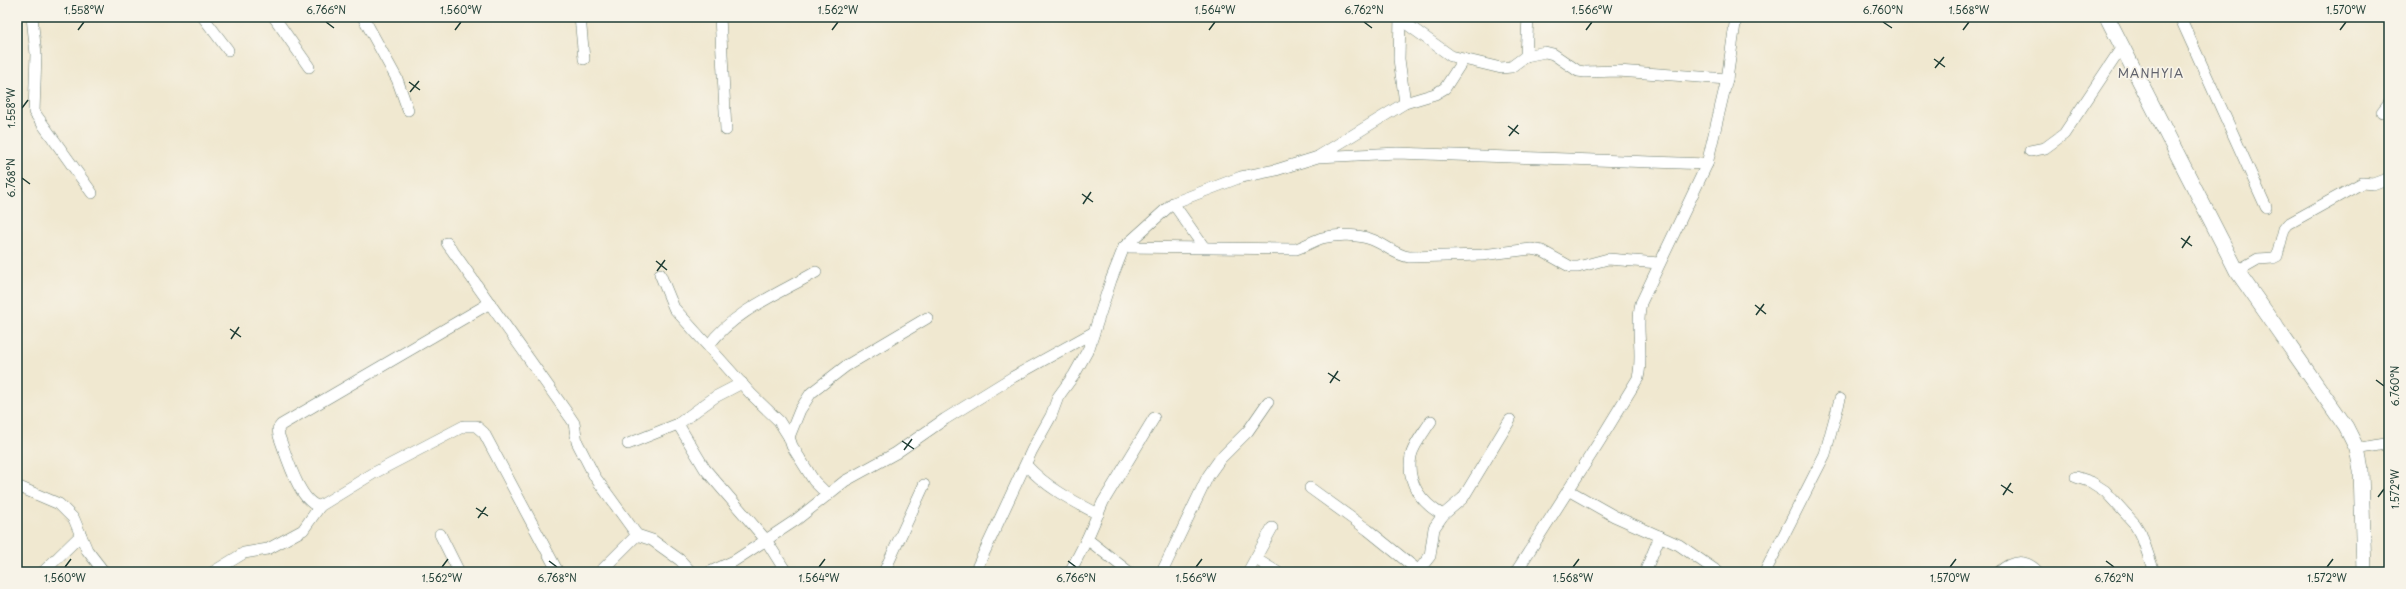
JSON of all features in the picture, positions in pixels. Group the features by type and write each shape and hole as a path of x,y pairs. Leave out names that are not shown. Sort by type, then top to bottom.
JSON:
{"street":[{"path":"32,17 36,54 34,112 92,193"},
{"path":"202,17 228,50"},
{"path":"274,17 309,67"},
{"path":"363,17 397,79 408,110"},
{"path":"580,17 584,59"},
{"path":"720,17 726,130"},
{"path":"1526,56 1528,17"},
{"path":"1516,572 1638,378 1640,367 1638,316 1641,303 1707,164 1727,79 1736,17"},
{"path":"2107,17 2237,271 2346,427 2357,449 2362,478 2364,572"},
{"path":"2180,17 2266,207"},
{"path":"1399,18 1442,52 1463,60 1511,67 1526,56 1545,52 1553,54 1578,71 1618,71 1727,79"},
{"path":"1399,18 1399,59 1406,103"},
{"path":"2030,151 2045,148 2064,134 2122,47"},
{"path":"1318,157 1406,103 1435,94 1445,88 1463,60"},
{"path":"975,572 1026,465 1052,416 1058,397 1074,375 1089,348 1110,280 1124,247 1173,203 1241,177 1276,170 1318,157 1397,153 1707,164"},
{"path":"2237,271 2258,259 2273,258 2277,256 2284,229 2288,224 2362,183 2373,184 2389,178"},
{"path":"1173,203 1203,246"},
{"path":"1124,247 1203,246 1296,249 1321,238 1339,235 1374,240 1399,255 1409,257 1482,255 1531,249 1542,251 1571,267 1578,267 1608,259 1659,263"},
{"path":"447,243 574,423 577,442 595,477 637,535 652,540 680,560 691,572"},
{"path":"709,345 720,332 743,314 816,272"},
{"path":"660,274 674,308 742,383 779,420 789,437 792,446 814,482 828,495"},
{"path":"320,506 314,505 308,501 301,490 279,436 278,429 281,425 490,303"},
{"path":"789,437 800,410 811,393 846,366 927,318"},
{"path":"710,572 734,561 796,520 846,481 896,453 945,419 1006,381 1094,332"},
{"path":"628,444 678,424 715,397 742,383"},
{"path":"1765,572 1825,454 1840,398"},
{"path":"1162,572 1208,476 1220,459 1248,432 1268,402"},
{"path":"1070,572 1098,514 1154,418"},
{"path":"1310,488 1368,530 1420,571 1430,556 1434,528 1442,515 1463,498 1510,420"},
{"path":"1431,421 1411,455 1411,480 1421,498 1430,508 1442,515"},
{"path":"678,424 705,468 766,540 786,572"},
{"path":"214,572 244,553 268,549 303,530 320,506 374,473 464,426 476,426 484,433 558,572"},
{"path":"2357,449 2389,443"},
{"path":"1026,465 1041,481 1098,514"},
{"path":"2076,477 2091,482 2105,491 2135,524 2141,534 2154,572"},
{"path":"884,572 924,485"},
{"path":"17,486 59,504 74,519 87,550 104,572"},
{"path":"1568,490 1614,516 1679,545 1718,572"},
{"path":"1248,572 1272,528"},
{"path":"440,534 459,572"},
{"path":"43,572 81,535"},
{"path":"600,572 637,535"},
{"path":"1645,572 1660,536"},
{"path":"1087,539 1130,572"},
{"path":"1256,559 1277,572"},
{"path":"1999,572 2017,562 2026,563 2038,572"}],"district":[{"name":"MANHYIA","path":"2151,73"}]}
